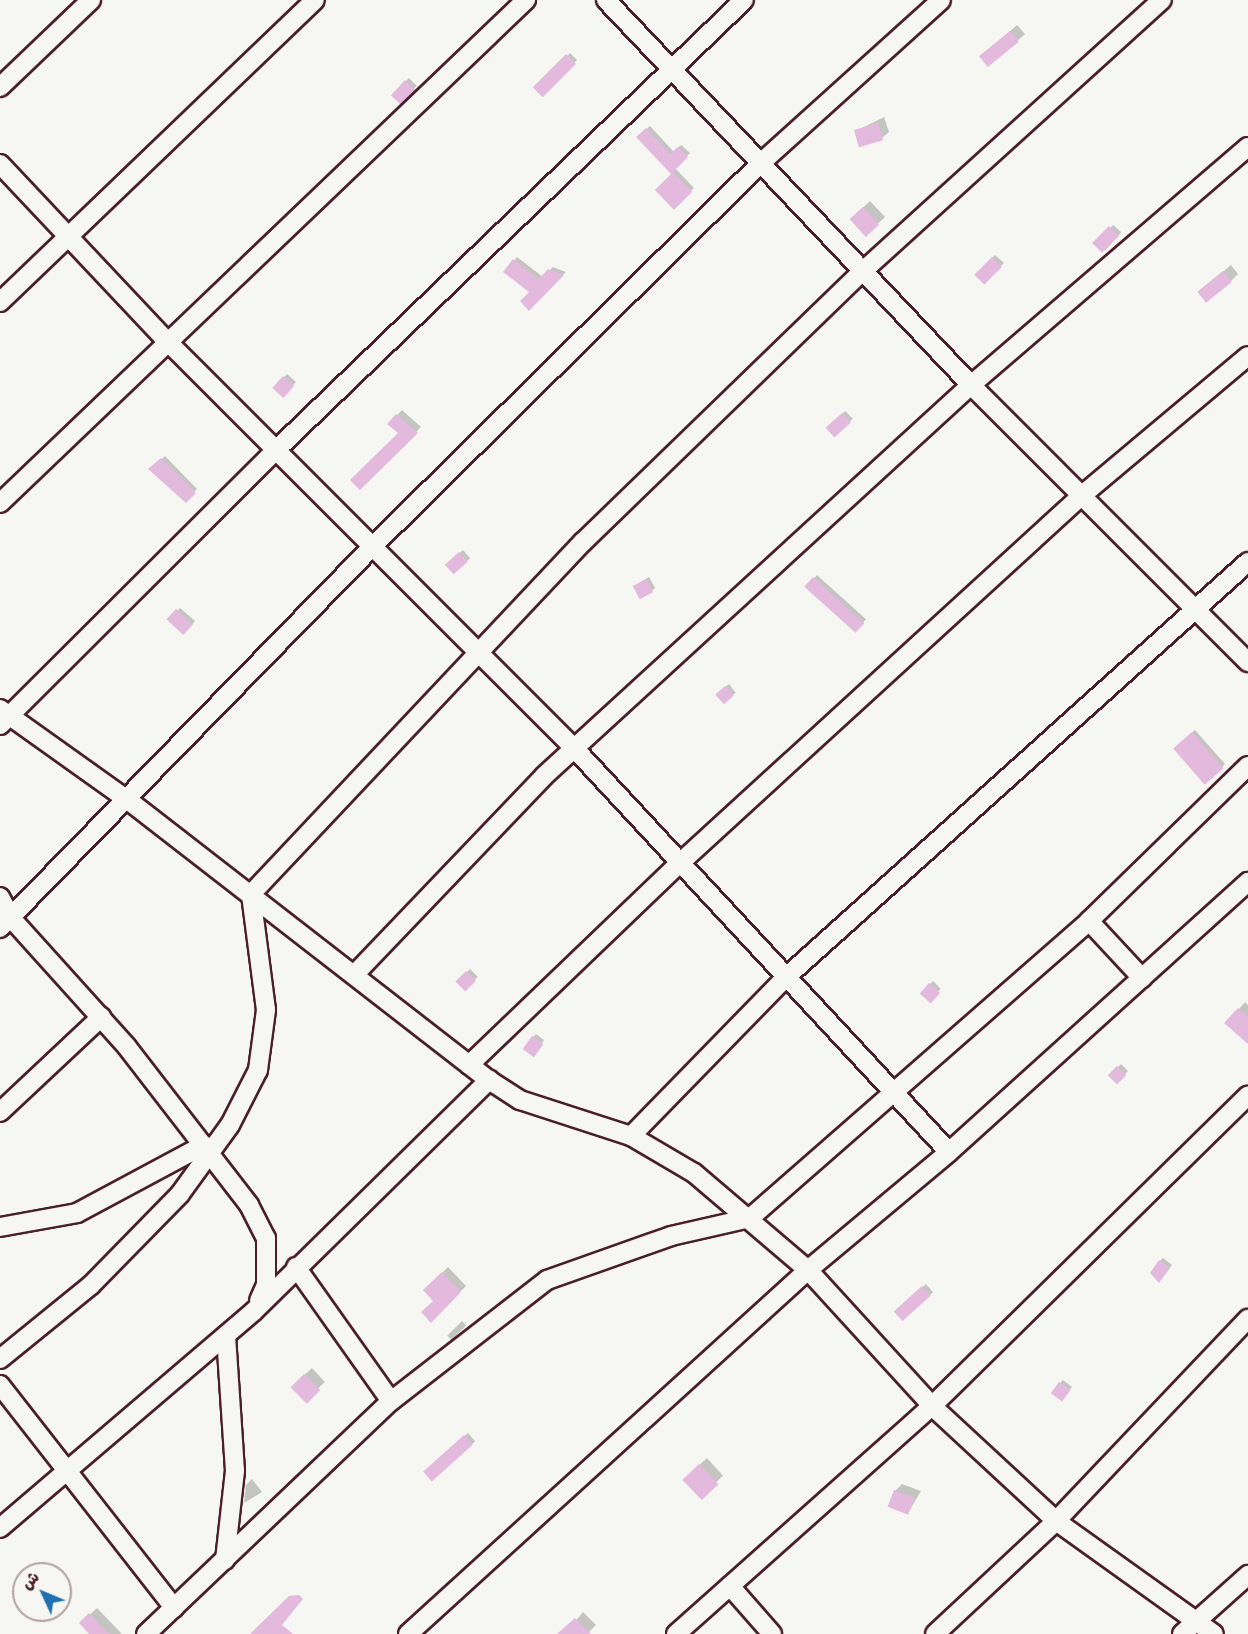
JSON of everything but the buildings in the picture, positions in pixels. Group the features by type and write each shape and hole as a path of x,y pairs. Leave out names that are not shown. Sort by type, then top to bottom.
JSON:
{"street":[{"path":"0,87 91,0"},
{"path":"0,302 66,235 315,0"},
{"path":"0,502 526,0"},
{"path":"606,0 971,385 1194,612 1248,662"},
{"path":"744,0 276,450 4,717 129,801 489,1080 520,1100 631,1136 694,1173 750,1218 808,1270 932,1406 1056,1521 1189,1628 1214,1634"},
{"path":"6,922 129,801 373,546 762,162 941,0"},
{"path":"251,894 476,650 864,270 1162,0"},
{"path":"354,975 574,748 971,385 1248,147"},
{"path":"0,164 168,342 574,748 681,862 784,979 950,1152"},
{"path":"469,1065 681,862 1080,497 1248,356"},
{"path":"631,1136 784,979 1248,562"},
{"path":"146,1634 390,1401 547,1280 671,1236 750,1218 896,1095 1089,921 1248,766"},
{"path":"417,1632 808,1270 950,1152 1248,882"},
{"path":"0,1359 91,1285 208,1150 258,1070 266,1010 251,894"},
{"path":"0,897 6,922 101,1017 208,1150 266,1238 266,1285 254,1311"},
{"path":"1089,921 1142,978"},
{"path":"0,1112 101,1017"},
{"path":"0,1528 254,1311 296,1267 489,1080"},
{"path":"676,1634 932,1406 1248,1095"},
{"path":"0,1227 77,1213 208,1150"},
{"path":"296,1267 390,1401"},
{"path":"938,1633 1056,1521 1248,1319"},
{"path":"225,1560 235,1471 226,1335"},
{"path":"0,1385 174,1608"},
{"path":"1189,1628 1248,1575"},
{"path":"730,1586 772,1634"}]}
